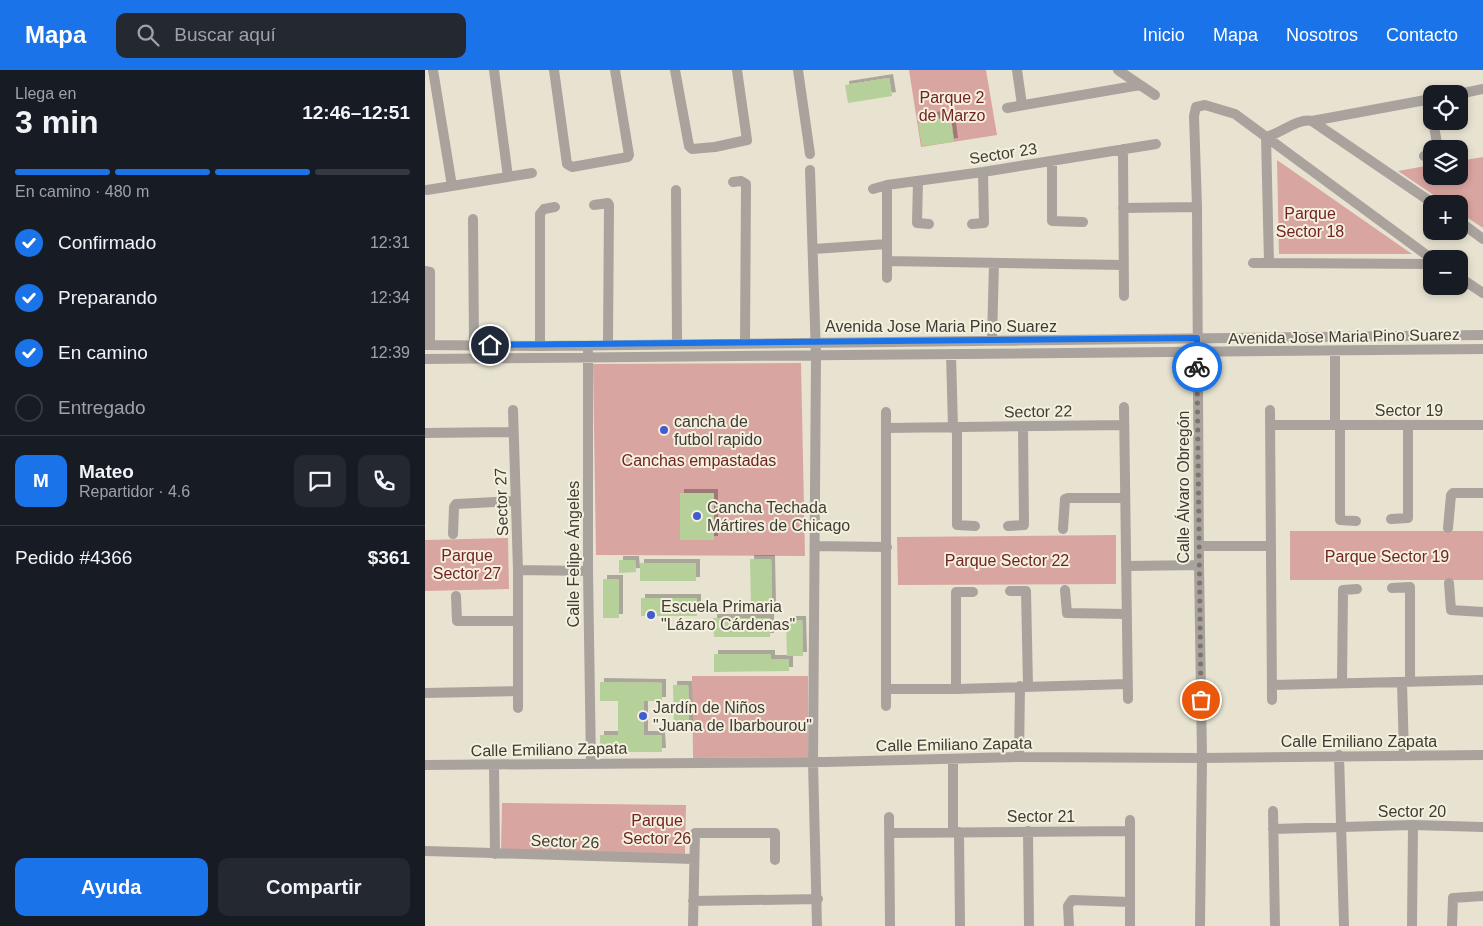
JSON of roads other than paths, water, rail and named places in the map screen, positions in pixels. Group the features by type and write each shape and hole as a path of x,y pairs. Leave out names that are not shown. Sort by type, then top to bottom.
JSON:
{"street":[{"path":"433,70 452,186"},
{"path":"494,70 508,177"},
{"path":"554,70 567,164 572,167 628,158 615,70"},
{"path":"675,70 690,149 715,147 747,140 737,70"},
{"path":"798,70 810,154"},
{"path":"1017,70 1022,105"},
{"path":"1118,70 1155,95"},
{"path":"1007,108 1140,85"},
{"path":"1468,92 1483,89"},
{"path":"1266,137 1276,135 1305,120 1312,121 1423,101"},
{"name":"Calle Álvaro Obregón","path":"1201,926 1202,758 1197,207 1194,116 1196,107 1205,105 1235,114 1266,137"},
{"path":"1312,121 1423,197"},
{"path":"1266,137 1423,252"},
{"path":"1266,137 1269,263"},
{"name":"Sector 23","path":"873,190 887,186 1156,144"},
{"path":"1123,149 1124,296"},
{"path":"1052,161 1053,222 1083,222"},
{"path":"810,170 816,342 813,762 817,926"},
{"path":"972,224 985,223 983,172"},
{"path":"427,190 532,173"},
{"path":"733,182 741,181 746,184 745,343"},
{"path":"918,181 917,223 929,224"},
{"path":"887,186 887,278"},
{"path":"676,190 677,343"},
{"path":"593,205 608,203 609,205 609,344"},
{"path":"540,346 540,214 544,209 555,207"},
{"path":"1123,208 1197,207"},
{"path":"473,219 474,345"},
{"path":"1468,228 1483,239"},
{"path":"814,249 887,244"},
{"path":"887,261 1123,265"},
{"path":"1253,263 1423,264"},
{"path":"992,341 994,264"},
{"path":"425,271 431,274 427,345"},
{"path":"1468,283 1483,293"},
{"path":"1457,350 1458,336"},
{"name":"Avenida Jose Maria Pino Suarez","path":"427,345 540,346 677,343 1483,336"},
{"name":"Calle Felipe Ángeles","path":"588,345 588,570 591,764"},
{"name":"Avenida Jose Maria Pino Suarez","path":"425,358 1483,349"},
{"path":"1335,351 1340,520 1356,521"},
{"path":"951,354 957,525 975,526"},
{"path":"1124,407 1128,699"},
{"name":"Sector 27","path":"513,410 519,621 517,708"},
{"path":"1270,410 1273,700"},
{"path":"887,412 887,706"},
{"name":"Sector 22","path":"887,428 1125,425"},
{"name":"Sector 19","path":"1270,425 1483,425"},
{"path":"1391,518 1408,518 1408,425"},
{"path":"1008,526 1024,525 1023,426"},
{"path":"425,433 513,432"},
{"path":"1449,528 1451,495 1483,492"},
{"path":"1063,529 1065,499 1125,498"},
{"path":"453,534 454,507 456,504 515,501"},
{"path":"815,546 887,547"},
{"path":"1199,546 1271,546"},
{"path":"1126,566 1199,565"},
{"path":"518,570 588,570"},
{"path":"1449,583 1451,610 1483,612"},
{"path":"1392,588 1410,587 1403,756"},
{"path":"1065,590 1067,613 1127,614"},
{"path":"1342,683 1343,590 1357,590"},
{"path":"1010,591 1026,591 1024,686 1019,757"},
{"path":"956,689 956,592 973,592"},
{"path":"456,596 457,621 519,621"},
{"path":"1273,686 1483,680"},
{"path":"886,689 1127,684"},
{"path":"425,693 517,691"},
{"path":"1339,755 1344,926"},
{"name":"Calle Emiliano Zapata","path":"425,765 813,762 1019,757 1202,758 1339,755 1483,755"},
{"path":"953,759 960,926"},
{"path":"494,765 495,854"},
{"path":"1273,812 1275,926"},
{"path":"889,817 889,926"},
{"name":"Sector 21","path":"889,833 1028,831 1130,825 1130,926"},
{"path":"1412,926 1413,825"},
{"name":"Sector 20","path":"1273,828 1413,825 1483,827"},
{"path":"1028,831 1029,926"},
{"path":"693,926 695,832 775,833 775,860"},
{"name":"Sector 26","path":"425,851 694,860"},
{"path":"1452,926 1453,898 1483,896"},
{"path":"693,901 817,899"},
{"path":"1069,926 1068,906 1072,900 1130,902"}],"place":[{"name":"cancha de futbol rapido","path":"664,430"},
{"name":"Cancha Techada Mártires de Chicago","path":"697,516"},
{"name":"Escuela Primaria \"Lázaro Cárdenas\"","path":"651,615"},
{"name":"Jardín de Niños \"Juana de Ibarbourou\"","path":"643,716"}],"park label":[{"name":"Parque 2 de Marzo","path":"952,106"},
{"name":"Parque Sector 18","path":"1310,222"},
{"name":"Canchas empastadas","path":"699,460"},
{"name":"Parque Sector 19","path":"1387,556"},
{"name":"Parque Sector 22","path":"1007,560"},
{"name":"Parque Sector 27","path":"467,564"},
{"name":"Parque Sector 26","path":"657,829"}]}
